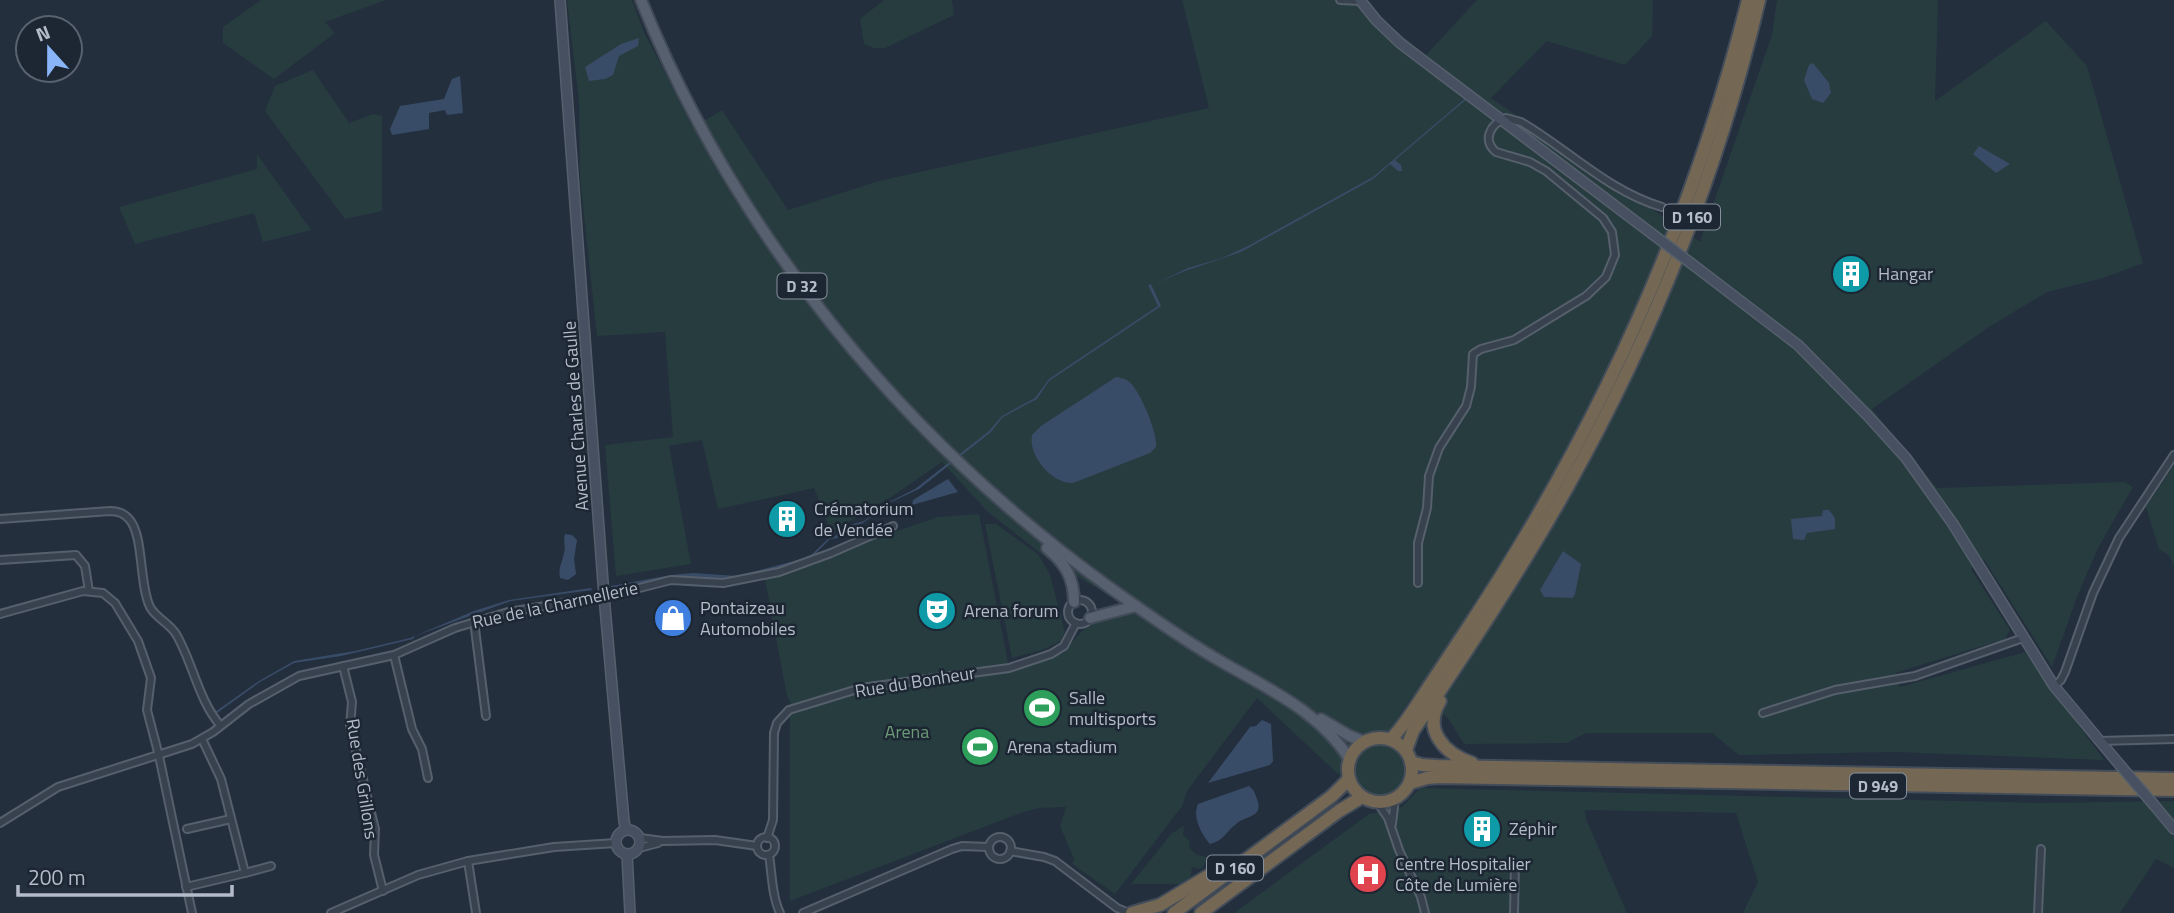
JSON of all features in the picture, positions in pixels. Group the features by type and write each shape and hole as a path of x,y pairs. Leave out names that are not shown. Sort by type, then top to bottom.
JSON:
{"highway":[{"name":"D 160","path":"1391,739 1492,591 1570,457 1619,362 1667,252 1699,165 1748,0"},
{"name":"D 160","path":"1409,756 1413,731 1518,571 1601,425 1637,351 1681,248 1710,167 1736,88 1759,0"},
{"path":"1463,655 1436,708 1435,726 1440,741 1448,751 1458,758 1483,767"},
{"path":"1373,738 1391,739 1409,756 1410,783 1395,799 1377,802 1363,797 1354,789 1349,779 1350,760 1356,749 1365,742 1373,738"},
{"name":"D 949","path":"1409,756 1427,766 2174,779"},
{"name":"D 949","path":"1410,783 1439,777 2174,790"},
{"name":"D 160","path":"1174,913 1338,791 1349,779"},
{"name":"D 160","path":"1201,913 1339,811 1363,797"},
{"path":"1131,913 1171,900 1295,823"}],"main road":[{"name":"D 32","path":"641,0 686,97 742,199 817,307 884,387 960,463 1076,563 1214,657 1286,697 1324,728 1350,760"},
{"path":"1014,512 1031,535 1065,566 1074,586 1074,602"},
{"path":"1090,618 1136,606"},
{"name":"D 32","path":"1302,709 1365,742"}],"street":[{"name":"Avenue Charles de Gaulle","path":"560,0 604,596 626,830"},
{"path":"1340,0 1360,0 1400,43 1798,345 1906,458 1932,492 2054,686 2174,829"},
{"path":"1418,583 1418,543 1427,508 1429,475 1439,448 1466,406 1471,387 1473,354 1481,349 1514,341 1586,296 1606,277 1615,260 1614,239 1603,218 1546,171 1530,162 1500,154 1492,149 1489,134 1501,119 1521,122 1617,188 1662,207"},
{"path":"2054,686 2065,672 2093,593 2119,538 2174,455"},
{"path":"0,519 110,511 129,518 136,534 149,604 174,632 190,661 209,709 220,725"},
{"name":"Rue de la Charmellerie","path":"0,822 58,787 159,756 202,739 249,704 289,679 394,655 474,621 508,612 604,596 671,580 723,583 779,572 893,526"},
{"path":"0,561 76,555 85,566 89,591"},
{"path":"0,614 89,591 103,593 116,603 138,641 151,678 152,690 146,703 147,710 192,913"},
{"path":"1081,600 1088,604 1091,610 1090,618 1086,622 1076,623 1070,619 1068,611 1074,602 1081,600"},
{"path":"474,621 486,716"},
{"name":"Rue du Bonheur","path":"767,838 773,820 774,733 776,723 789,710 861,688 1009,668 1059,650 1068,641 1076,623"},
{"path":"1763,713 1836,691 1915,677 2023,638"},
{"path":"394,655 412,730 422,749 428,778"},
{"name":"Rue des Grillons","path":"343,666 352,702 350,726 375,829 374,855 383,891"},
{"path":"202,739 221,779 245,873"},
{"path":"2099,741 2174,739"},
{"path":"1392,830 1395,799"},
{"path":"1377,802 1386,813 1398,850 1421,897 1424,911"},
{"path":"187,830 231,819"},
{"path":"626,830 634,832 639,843 635,852 627,854 618,849 616,843 618,836 626,830"},
{"path":"1002,837 1008,841 1010,851 1003,859 996,858 990,854 989,847 992,840 1002,837"},
{"path":"757,846 761,839 772,840 775,845 769,855"},
{"path":"639,843 715,841 757,846"},
{"path":"331,913 418,875 468,861 554,847 616,843"},
{"path":"757,846 761,854 769,855"},
{"path":"803,913 952,849 962,846 989,847"},
{"path":"2038,913 2041,849"},
{"path":"1010,851 1055,861 1105,900 1122,911 1131,913"},
{"path":"627,854 630,913"},
{"path":"769,855 774,878 774,897 780,913"},
{"path":"468,861 477,913"},
{"path":"1514,913 1515,864"},
{"path":"186,887 271,866"}],"green space":[{"path":"261,0 386,0 325,22 335,33 274,79 223,43 223,27"},
{"name":"Arena","path":"567,0 632,0 644,32 693,128 722,110 788,210 879,181 1209,108 1182,0 1368,0 1388,24 1426,55 1477,0 1653,0 1652,36 1625,65 1547,41 1491,98 1700,242 1772,35 1777,0 1938,0 1935,101 2046,21 2087,66 2143,263 2103,278 2047,292 1989,327 1872,409 1937,488 2125,482 2133,487 2098,548 2052,667 1984,559 1971,569 2010,630 2005,639 1895,673 1900,687 2025,652 2104,760 1894,752 1739,755 1712,733 1586,733 1567,743 1464,744 1448,718 1414,694 1389,731 1359,734 1339,775 1257,698 1187,791 1182,806 1115,894 1072,864 1074,859 1060,826 1066,807 1039,808 1023,812 790,901 790,701 765,579 938,517 979,514 1010,673 1063,653 1081,632 1095,622 1133,613 1237,679 1214,657 1049,560 988,512 942,462 891,497 831,532 814,488 718,509 702,440 669,446 691,564 616,576 605,445 673,437 665,332 597,336 580,178 579,101"},
{"path":"884,0 952,0 954,15 885,48 874,48 864,44 860,19"},
{"path":"313,70 349,123 373,114 382,116 382,211 345,219 265,111 275,86"},
{"path":"257,154 311,230 263,242 254,213 135,244 119,207 257,169"},
{"path":"2174,465 2174,568 2170,556 2159,549 2146,507"},
{"path":"985,524 996,524 1038,554 1050,575 1065,632 1061,641 1042,650 1012,658"},
{"path":"1380,745 1397,753 1405,770 1397,787 1380,795 1363,787 1355,770 1363,753"},
{"path":"1420,788 2042,803 2174,801 2174,868 2156,859 2120,913 1743,913 1758,882 1736,813 1585,810 1586,819 1627,913 1234,913 1369,814 1402,807"},
{"path":"1184,826 1183,835 1190,841 1189,848 1196,854 1209,858 1201,869 1192,867 1191,876 1182,884 1131,884 1172,833"}],"water":[{"path":"639,38 638,46 619,56 613,75 589,81 585,67 621,44"},
{"path":"1813,63 1829,83 1831,93 1823,103 1812,99 1804,80 1809,65"},
{"path":"460,76 463,113 447,115 445,110 429,113 429,129 392,135 390,129 400,106 444,99 452,79"},
{"path":"1467,97 1395,160 1401,165 1402,171 1390,164 1373,179 1241,252 1157,283 1188,268 1222,258 1248,246 1373,177"},
{"path":"1979,146 2010,164 1996,173 1973,154"},
{"path":"1151,284 1161,306 1049,381 1037,399 1003,417 991,432 919,489 889,503 863,523 854,526 845,537 830,539 810,559 733,579 675,577 611,588 671,575 693,573 737,576 809,557 828,539 847,526 864,521 885,504 915,489 989,431 1002,416 1035,398 1049,379 1158,306 1148,285"},
{"path":"1116,377 1127,380 1137,392 1151,422 1156,447 1150,453 1073,483 1057,479 1038,460 1032,435 1041,426"},
{"path":"948,479 958,492 912,505 913,500"},
{"path":"1823,510 1829,510 1835,518 1835,529 1807,533 1804,540 1793,539 1791,519 1822,516"},
{"path":"565,534 572,535 577,540 574,559 576,574 568,580 560,578"},
{"path":"1563,551 1581,564 1575,594 1573,598 1544,597 1540,590"},
{"path":"591,588 592,590 511,601 413,639 341,656 294,663 215,712 259,681 294,661 410,638 474,611 509,600"},
{"path":"1262,720 1271,724 1273,761 1270,765 1208,783 1250,727 1256,726"},
{"path":"1249,786 1259,805 1256,813 1240,821 1210,844 1197,819 1198,804"}],"place":[{"name":"Hangar","path":"1851,274"},
{"name":"Crématorium de Vendée","path":"787,519"},
{"name":"Arena forum","path":"937,611"},
{"name":"Pontaizeau Automobiles","path":"673,618"},
{"name":"Salle multisports","path":"1042,708"},
{"name":"Arena stadium","path":"980,747"},
{"name":"Zéphir","path":"1482,829"},
{"name":"Centre Hospitalier Côte de Lumière","path":"1368,874"}]}
